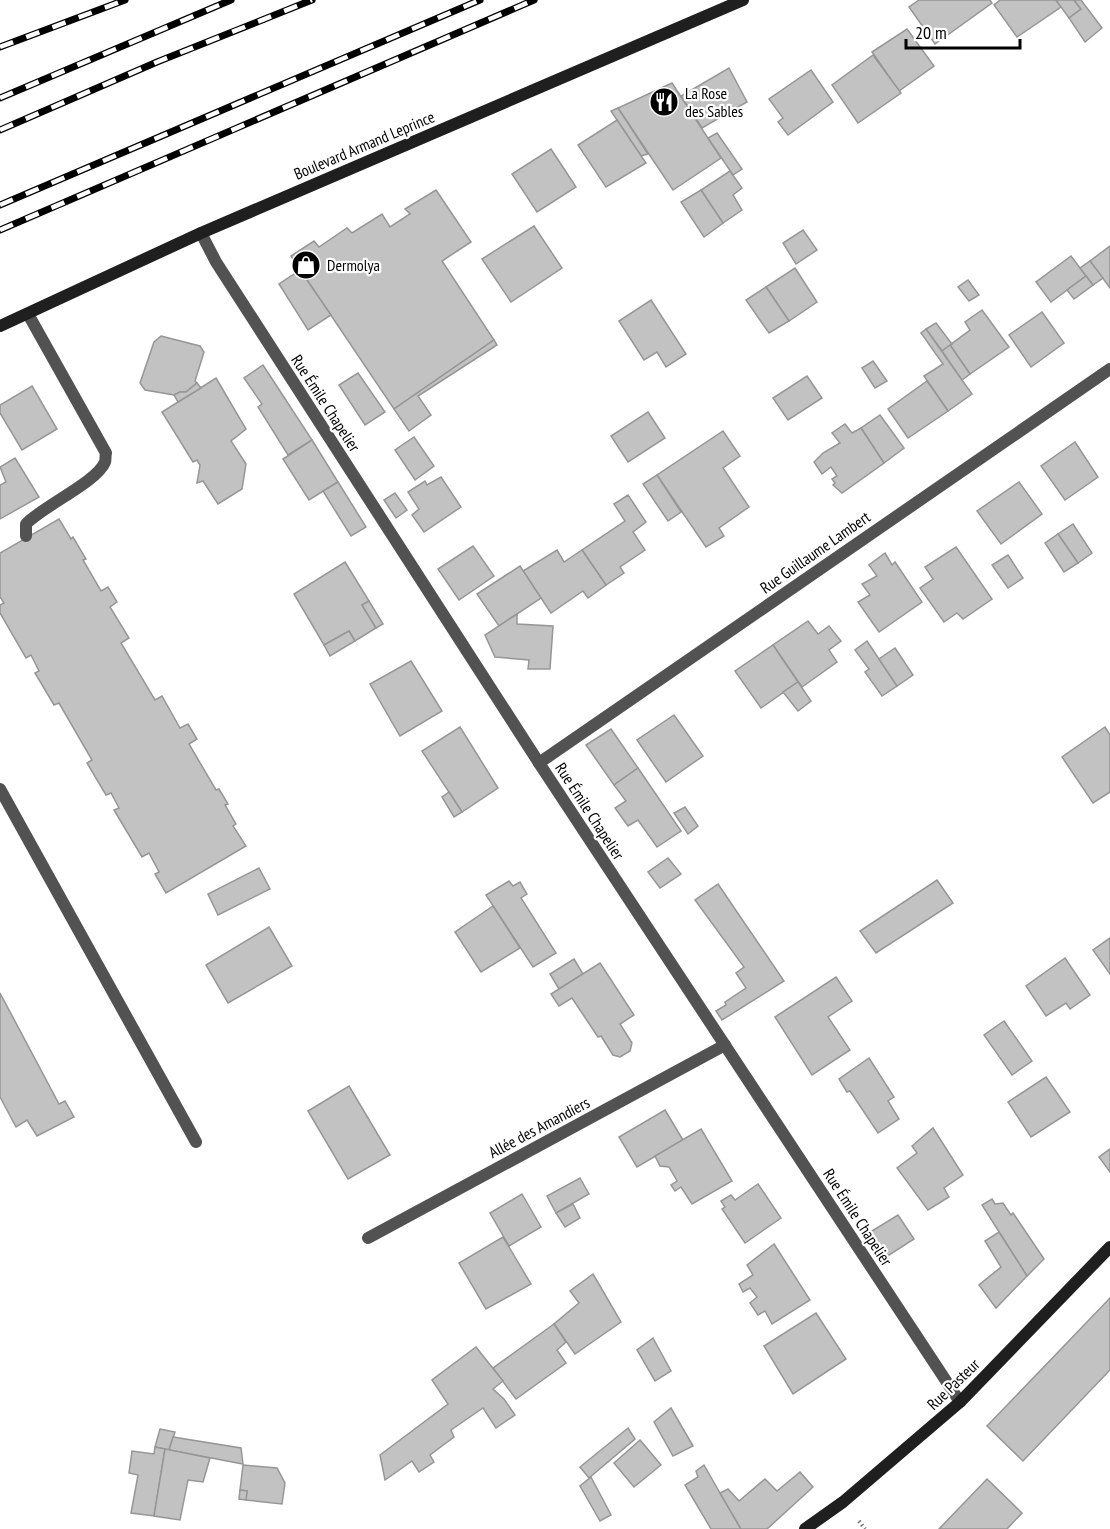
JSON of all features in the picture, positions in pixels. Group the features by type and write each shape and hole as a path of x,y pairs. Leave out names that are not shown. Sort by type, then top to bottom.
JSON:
{"street":[{"name":"Boulevard Armand Leprince","path":"0,327 201,233 743,0"},
{"name":"Rue Émile Chapelier","path":"201,233 216,262 539,763 960,1402"},
{"path":"26,536 26,524 35,514 94,476 105,462 106,453 28,314"},
{"name":"Rue Guillaume Lambert","path":"539,763 1110,369"},
{"path":"0,789 196,1142"},
{"name":"Allée des Amandiers","path":"368,1238 725,1045"},
{"name":"Rue Pasteur","path":"805,1529 843,1502 960,1402 1110,1247"}],"building":[{"path":"919,0 990,0 992,3 935,44 909,7"},
{"path":"1000,0 1056,0 1061,7 1017,37 994,5"},
{"path":"1056,0 1074,0 1081,9 1069,18"},
{"path":"1074,0 1081,0 1102,28 1085,42 1069,18 1081,9"},
{"path":"907,29 934,66 899,91 872,52"},
{"path":"873,55 901,93 858,123 832,85"},
{"path":"729,68 747,102 702,128 681,96"},
{"path":"811,70 833,102 788,135 778,122 783,118 769,99"},
{"path":"672,83 721,158 673,190 618,108"},
{"path":"618,108 648,154 641,156 611,111"},
{"path":"617,120 646,163 606,187 578,145"},
{"path":"717,133 742,169 733,175 708,138"},
{"path":"551,149 576,187 537,212 512,174"},
{"path":"730,171 742,188 733,195 742,210 723,223 701,190"},
{"path":"436,190 471,242 442,261 494,340 394,409 291,256 314,241 319,247 347,228 352,233 382,214 390,227 410,214 405,209"},
{"path":"701,190 723,223 704,237 681,202"},
{"path":"534,226 562,268 511,302 482,259"},
{"path":"803,230 817,250 796,264 783,243"},
{"path":"1110,246 1110,288 1090,261"},
{"path":"1071,256 1086,276 1051,302 1036,282"},
{"path":"1090,261 1103,278 1093,285 1080,268"},
{"path":"795,268 817,302 789,321 766,287"},
{"path":"300,270 331,315 308,330 279,284"},
{"path":"1086,276 1093,285 1074,299 1067,290"},
{"path":"968,280 979,295 969,301 958,287"},
{"path":"766,287 789,321 769,333 746,300"},
{"path":"651,300 686,354 666,367 657,352 644,360 619,321"},
{"path":"982,310 1009,347 970,374 950,345 970,330 965,322"},
{"path":"1042,312 1064,343 1031,367 1009,335"},
{"path":"936,323 952,344 942,351 926,329"},
{"path":"926,329 972,394 948,411 924,376 943,364 921,333"},
{"path":"161,336 200,346 204,352 195,381 197,383 186,392 174,395 145,390 140,383 154,342"},
{"path":"494,340 497,345 418,396 431,415 409,431 394,409"},
{"path":"950,345 970,374 962,380 942,351"},
{"path":"873,361 887,381 875,388 862,368"},
{"path":"263,365 312,440 288,455 258,407 262,404 244,378"},
{"path":"358,373 385,412 365,425 339,385"},
{"path":"807,376 822,398 788,420 773,398"},
{"path":"216,378 246,429 231,441 246,464 242,489 218,504 203,481 197,483 200,465 197,460 193,462 162,412"},
{"path":"927,381 948,411 908,438 888,409"},
{"path":"197,383 201,388 178,402 174,395 186,392"},
{"path":"32,386 57,429 22,450 0,413 0,405"},
{"path":"648,412 665,438 628,462 611,436"},
{"path":"880,415 904,448 884,463 861,428"},
{"path":"845,424 852,433 861,428 884,463 842,493 833,485 835,483 832,479 837,476 831,467 822,474 814,462 823,453 840,443 832,433"},
{"path":"723,431 740,456 723,468 749,507 719,528 724,536 706,547 657,475"},
{"path":"414,437 434,466 415,480 395,450"},
{"path":"312,440 338,482 309,500 283,459"},
{"path":"1075,442 1098,477 1065,500 1041,466"},
{"path":"15,458 39,497 0,519 0,485 6,482 0,467"},
{"path":"657,475 681,512 668,521 643,484"},
{"path":"441,477 461,507 424,532 412,515 419,509 408,492 425,481 427,485"},
{"path":"338,482 366,527 351,536 323,491"},
{"path":"1019,482 1042,514 1001,544 977,511"},
{"path":"395,493 407,510 396,518 384,500"},
{"path":"628,495 646,522 633,532 645,550 620,567 624,573 606,585 582,550 625,521 614,504"},
{"path":"59,519 86,559 83,560 101,591 108,587 117,602 110,607 129,638 121,643 155,700 162,696 180,728 188,724 197,739 189,744 216,790 219,789 228,804 225,805 236,824 233,826 246,846 166,893 155,874 159,872 149,853 142,857 114,810 119,808 111,793 106,795 87,763 92,760 59,703 54,705 35,673 39,671 31,655 26,658 0,613 0,605 4,603 0,597 0,553"},
{"path":"1073,524 1092,553 1078,563 1058,534"},
{"path":"1058,534 1078,563 1064,572 1045,543"},
{"path":"473,546 494,576 459,600 438,569"},
{"path":"956,547 992,599 963,619 957,613 944,622 920,588 933,579 925,567"},
{"path":"557,550 564,562 582,550 606,585 588,598 583,591 551,613 523,571"},
{"path":"885,553 892,565 895,562 922,602 879,632 858,602 870,595 862,584 877,576 869,565"},
{"path":"1008,555 1023,578 1008,588 992,565"},
{"path":"345,562 369,601 362,605 376,628 355,641 349,631 324,645 294,594"},
{"path":"520,566 541,598 499,626 477,594"},
{"path":"369,601 383,624 376,628 362,605"},
{"path":"517,614 517,624 553,626 550,669 528,669 529,660 495,657 485,635"},
{"path":"808,621 818,634 829,626 841,641 829,650 837,662 802,687 773,645"},
{"path":"349,631 355,641 330,656 324,645"},
{"path":"867,641 897,686 882,696 865,672 869,669 855,650"},
{"path":"773,645 798,682 761,708 735,671"},
{"path":"895,648 913,675 897,686 879,659"},
{"path":"411,661 442,711 400,736 370,684"},
{"path":"798,682 811,701 798,711 783,692"},
{"path":"674,715 703,756 666,782 637,740"},
{"path":"460,727 498,788 462,812 422,751"},
{"path":"1105,727 1110,735 1110,792 1093,803 1062,757"},
{"path":"611,729 638,768 614,785 586,745"},
{"path":"638,768 681,831 657,847 638,820 628,826 615,808 626,801 614,785"},
{"path":"449,792 462,812 454,817 442,797"},
{"path":"685,807 698,826 688,834 674,813"},
{"path":"668,858 681,874 660,888 648,872"},
{"path":"259,868 270,889 218,915 208,894"},
{"path":"937,880 953,903 876,953 860,931"},
{"path":"509,881 513,886 520,882 527,894 521,898 556,953 533,967 486,895"},
{"path":"718,884 784,981 722,1020 716,1011 746,988 736,973 744,967 695,900"},
{"path":"493,906 520,948 481,972 455,932"},
{"path":"269,927 292,966 228,1003 206,965"},
{"path":"1110,938 1110,974 1093,950"},
{"path":"1065,958 1090,995 1070,1009 1066,1003 1046,1016 1026,986"},
{"path":"574,959 583,974 559,989 550,974"},
{"path":"600,963 634,1015 620,1024 632,1043 630,1051 620,1057 613,1055 601,1036 598,1037 572,998 559,1006 551,994"},
{"path":"836,977 852,1001 828,1017 850,1050 812,1075 775,1017"},
{"path":"0,993 59,1104 65,1101 74,1117 37,1136 27,1120 16,1127 0,1097"},
{"path":"1004,1021 1032,1061 1012,1075 984,1035"},
{"path":"869,1058 894,1097 888,1101 899,1119 878,1133 850,1091 847,1092 839,1079"},
{"path":"1046,1077 1070,1112 1031,1137 1008,1102"},
{"path":"349,1086 390,1155 348,1179 308,1111"},
{"path":"665,1110 683,1140 637,1167 619,1137"},
{"path":"933,1128 963,1175 944,1188 949,1197 928,1210 897,1168 917,1153 912,1146"},
{"path":"701,1129 732,1181 692,1204 681,1187 675,1191 671,1185 677,1181 669,1167 660,1166 655,1156"},
{"path":"1110,1149 1110,1172 1099,1157"},
{"path":"580,1178 589,1194 556,1213 547,1196"},
{"path":"758,1184 781,1218 745,1243 722,1209 725,1207 721,1201 731,1195 735,1200"},
{"path":"522,1194 541,1227 509,1246 490,1213"},
{"path":"992,1199 995,1204 1003,1203 1011,1215 1013,1213 1044,1259 1027,1276 982,1205"},
{"path":"573,1204 580,1218 565,1227 556,1213"},
{"path":"898,1215 914,1239 883,1259 867,1234"},
{"path":"999,1232 1027,1276 996,1308 979,1285 1001,1267 985,1241"},
{"path":"503,1237 531,1284 486,1309 459,1263"},
{"path":"774,1244 810,1300 772,1324 765,1311 758,1315 750,1303 757,1297 750,1288 743,1292 739,1284 753,1275 747,1265"},
{"path":"593,1274 621,1322 575,1354 554,1324 579,1303 570,1291"},
{"path":"1110,1298 1110,1370 1023,1461 987,1426"},
{"path":"816,1313 846,1359 793,1394 764,1346"},
{"path":"554,1324 566,1342 557,1350 566,1363 516,1399 493,1368"},
{"path":"653,1338 671,1371 655,1381 637,1350"},
{"path":"476,1347 503,1381 493,1389 504,1399 515,1415 496,1428 483,1408 451,1430 454,1437 430,1455 434,1462 419,1472 412,1461 385,1480 380,1455 448,1404 432,1380"},
{"path":"671,1408 693,1446 673,1456 654,1422"},
{"path":"628,1428 635,1439 589,1478 580,1467"},
{"path":"160,1429 175,1432 169,1450 155,1447"},
{"path":"173,1437 241,1448 243,1464 169,1450"},
{"path":"640,1440 661,1465 634,1487 614,1463"},
{"path":"155,1447 165,1449 154,1516 131,1513 138,1475 129,1473 132,1451 154,1454"},
{"path":"165,1449 210,1458 203,1482 188,1480 180,1520 154,1516"},
{"path":"243,1465 277,1468 285,1483 282,1504 246,1500 247,1491 240,1490"},
{"path":"704,1465 741,1529 711,1529 685,1485 698,1477 696,1471"},
{"path":"800,1472 813,1487 767,1529 741,1529 720,1493 728,1489 739,1501 765,1479 777,1491"},
{"path":"591,1477 611,1515 600,1521 580,1486"},
{"path":"987,1479 1022,1513 1007,1529 939,1529"},
{"path":"240,1490 247,1491 246,1500 239,1499"}],"railway":[{"path":"0,47 125,0"},
{"path":"0,98 231,0"},
{"path":"0,130 157,62 312,0"},
{"path":"0,205 480,0"},
{"path":"0,230 534,0"}],"place":[{"name":"La Rose des Sables","path":"664,102"},
{"name":"Dermolya","path":"306,265"}]}
